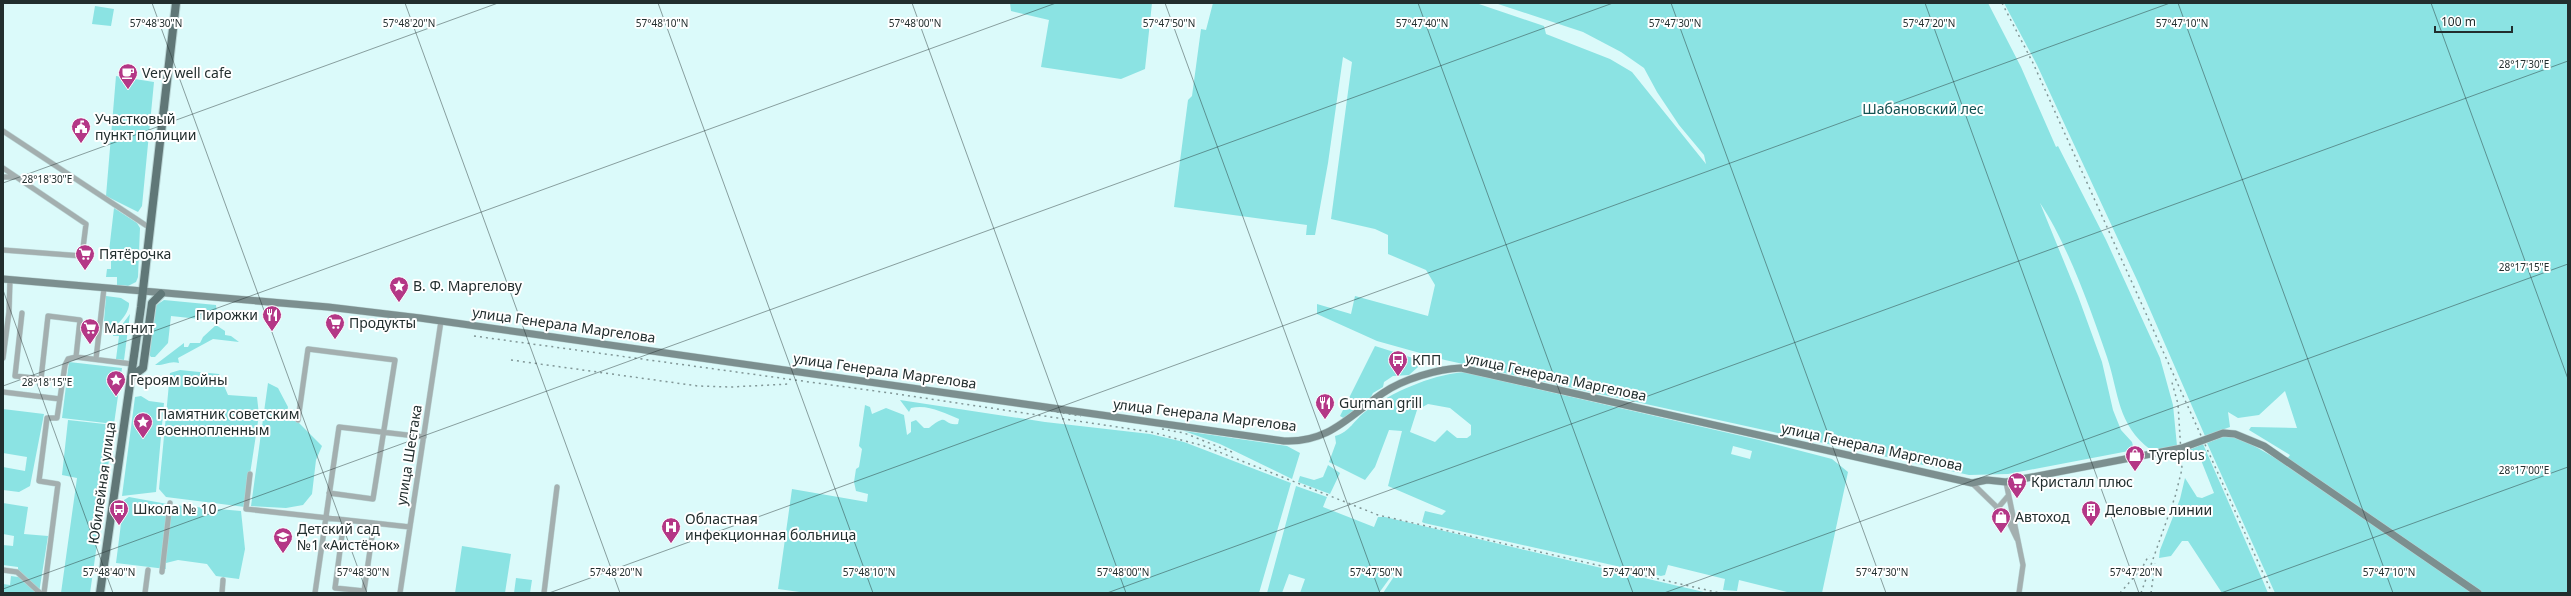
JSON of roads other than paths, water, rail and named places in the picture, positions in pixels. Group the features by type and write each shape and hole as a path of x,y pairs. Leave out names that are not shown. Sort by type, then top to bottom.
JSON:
{"main road":[{"name":"Юбилейная улица","path":"100,593 142,292 160,128 176,3"},
{"name":"улица Генерала Маргелова","path":"6,279 161,294 328,307 441,321 1284,441 1310,440 1327,434 1383,392 1436,371 1461,368 1972,482 1987,480 2006,482 2182,448 2223,433 2235,434 2264,446 2478,593"},
{"path":"131,376 143,368 152,303 161,294"}],"street":[{"path":"3,131 150,228"},
{"path":"3,168 86,224 82,256 3,250"},
{"path":"3,177 16,177"},
{"path":"3,358 9,312 6,279"},
{"path":"96,359 104,288"},
{"path":"22,313 15,376 62,381"},
{"path":"41,379 48,316 80,320 76,357"},
{"name":"улица Шестака","path":"400,593 441,321"},
{"path":"298,420 308,349 394,360 373,499 329,493"},
{"path":"44,593 58,484 39,481 47,418 58,418 65,365 68,360 76,357 132,364"},
{"path":"3,392 60,399"},
{"path":"315,593 339,427 424,437"},
{"path":"250,474 246,509 410,527"},
{"path":"1972,482 1997,509 2006,516 2020,545"},
{"path":"2006,482 2023,565 2020,593"},
{"path":"544,593 557,487"},
{"path":"1997,509 2008,496"},
{"path":"162,572 170,503"},
{"path":"344,520 334,588 364,591 374,524"},
{"path":"3,570 17,572 40,593"},
{"path":"145,593 148,570"},
{"path":"222,593 224,580"}],"railway":[{"path":"2002,3 2033,63 2272,593"},
{"path":"474,336 897,394 1151,432 1204,446 1378,515 1720,593"},
{"path":"511,360 698,386 731,387 789,384"},
{"path":"2141,593 2175,497 2182,469 2178,404 2171,379"},
{"path":"1039,409 1081,416"},
{"path":"1162,429 1184,433 1232,452"},
{"path":"2120,593 2142,568 2149,555"},
{"path":"2151,593 2155,563"}],"place":[{"name":"Very well cafe","path":"128,90"},
{"name":"Участковый пункт полиции","path":"81,144"},
{"name":"Пятёрочка","path":"85,271"},
{"name":"В. Ф. Маргелову","path":"399,303"},
{"name":"Пирожки","path":"272,332"},
{"name":"Продукты","path":"335,340"},
{"name":"Магнит","path":"90,345"},
{"name":"КПП","path":"1398,377"},
{"name":"Героям войны","path":"116,397"},
{"name":"Gurman grill","path":"1325,420"},
{"name":"Памятник советским военнопленным","path":"143,439"},
{"name":"Tyreplus","path":"2135,472"},
{"name":"Кристалл плюс","path":"2017,499"},
{"name":"Школа № 10","path":"119,526"},
{"name":"Деловые линии","path":"2091,527"},
{"name":"Автоход","path":"2001,534"},
{"name":"Областная инфекционная больница","path":"671,544"},
{"name":"Детский сад №1 «Аистёнок»","path":"283,554"}],"park label":[{"name":"Шабановский лес","path":"1923,109"}]}
